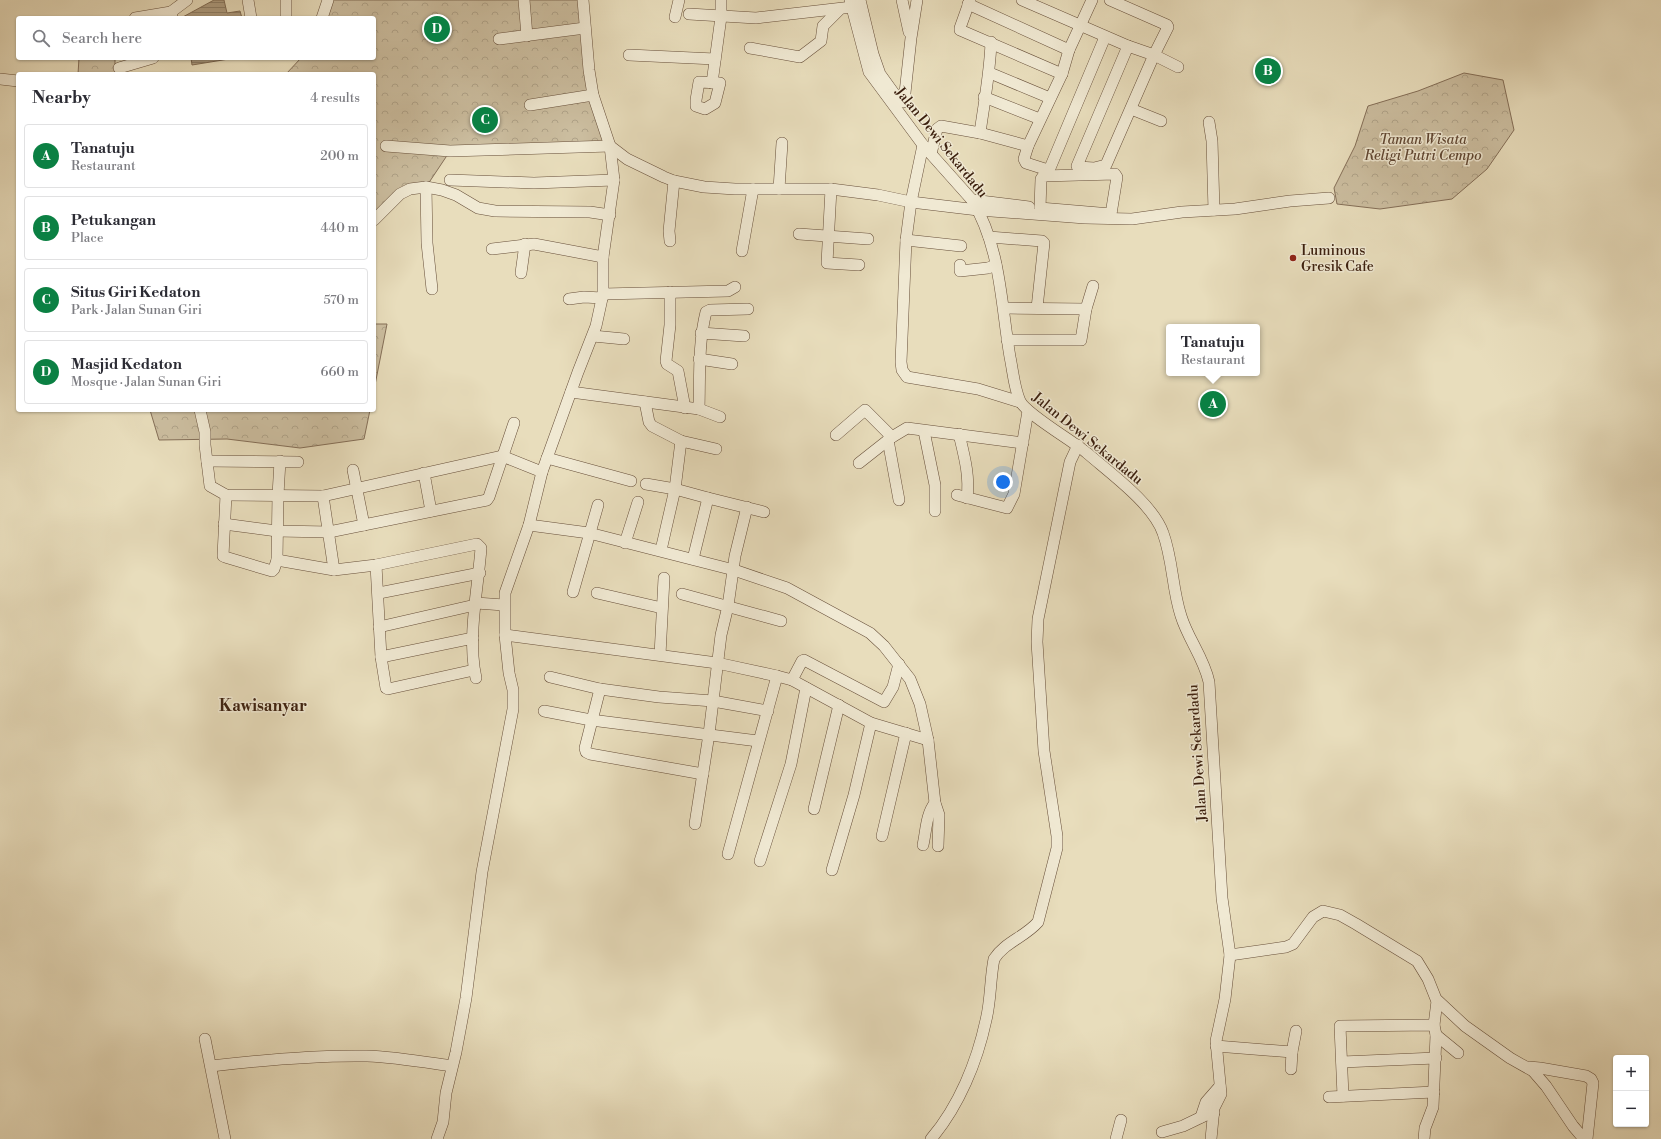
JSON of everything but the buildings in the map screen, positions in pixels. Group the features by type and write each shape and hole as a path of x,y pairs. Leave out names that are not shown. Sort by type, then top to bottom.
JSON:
{"street":[{"path":"160,16 172,15 187,0"},
{"path":"248,0 251,16"},
{"path":"286,0 286,16"},
{"path":"323,16 328,0"},
{"path":"524,0 527,36"},
{"path":"437,1139 443,1122 446,1093 456,1052 466,998 482,872 514,703 506,635 504,605 505,593 528,524 542,472 578,372 593,336 602,296 603,257 614,180 610,146 593,95 589,70 583,0"},
{"path":"675,17 679,0"},
{"path":"712,83 721,17 721,0"},
{"path":"902,0 911,38"},
{"path":"750,48 800,57 821,41 823,26 839,10 854,2 880,74 898,99 904,102 917,0"},
{"path":"1022,0 1128,46 1154,55 1178,67"},
{"path":"1092,0 1069,50 1062,74 1028,146 1024,162 1048,170 1050,168 1105,36"},
{"path":"1110,0 1167,25 1168,27 1154,55 1106,164 1094,168 1077,166 1128,46"},
{"name":"Jalan Dewi Sekardadu","path":"854,2 869,72 923,144 972,200 978,210 989,237 996,265 1004,308 1007,340 1024,406 1078,445 1140,500 1154,516 1163,532 1181,617 1206,670 1209,690 1222,898 1230,955 1225,999 1216,1041 1221,1094 1214,1113 1211,1139"},
{"path":"1062,74 991,42 960,30 969,2 1069,50"},
{"path":"688,14 756,18 839,10"},
{"path":"499,39 585,28"},
{"path":"980,133 984,98 990,73 991,42"},
{"path":"629,55 715,58"},
{"path":"119,68 146,60"},
{"path":"990,73 1050,98"},
{"path":"0,79 16,81"},
{"path":"888,86 906,82"},
{"path":"530,106 593,95"},
{"path":"984,98 1040,119"},
{"path":"1131,109 1161,121"},
{"path":"1209,122 1212,141 1214,210"},
{"path":"931,154 938,127 980,133 1028,146"},
{"path":"779,189 782,143"},
{"path":"923,144 911,202 906,240 901,339 902,370 907,377 978,389 1024,406 1022,443 1014,494 1007,508 962,496 969,485 968,471 959,434"},
{"path":"386,146 450,151 610,146 628,159 674,181 704,187 753,189 831,189 878,195 911,202 978,210 1121,220 1132,220 1182,212 1235,209 1290,201 1329,198"},
{"path":"972,200 1040,208 1111,214 1116,175 1043,176 1041,179 1040,208"},
{"path":"450,180 534,183 614,180"},
{"path":"670,241 669,232 674,181"},
{"path":"376,218 400,194 410,189 426,187 442,190 456,195 478,208 495,211 590,212 610,215"},
{"path":"426,187 427,243 432,289"},
{"path":"742,251 753,189"},
{"path":"831,189 830,236 827,263 859,265"},
{"path":"799,234 868,239"},
{"path":"989,237 1042,241 1044,243 1037,308"},
{"path":"906,240 961,246"},
{"path":"521,273 525,244"},
{"path":"492,249 534,244 603,257"},
{"path":"960,265 960,271 988,268 996,265"},
{"path":"1007,340 1079,341 1082,338 1086,309 1093,286"},
{"path":"569,299 670,292 728,291 734,287"},
{"path":"670,292 670,325 666,361 667,364 678,371 685,408"},
{"path":"1004,308 1086,309"},
{"path":"700,409 701,333 706,312 748,309"},
{"path":"701,333 744,336"},
{"path":"593,336 624,339"},
{"path":"700,359 732,364"},
{"path":"571,392 700,409 720,416"},
{"path":"645,402 649,422 652,426 681,441 716,450"},
{"path":"836,435 865,410 890,438 899,500"},
{"path":"200,412 205,432 210,486 226,495 323,496 502,456 542,472"},
{"path":"224,524 277,531 329,532 488,499 514,423"},
{"path":"859,463 890,438 907,428 1022,443"},
{"path":"924,431 935,485 935,511"},
{"path":"661,550 675,489 681,441"},
{"path":"931,1139 946,1121 974,1060 986,1020 994,959 999,951 1007,944 1017,939 1038,922 1057,848 1057,836 1044,751 1037,642 1038,619 1070,462 1078,445"},
{"path":"547,458 631,481"},
{"path":"207,462 298,462"},
{"path":"226,495 224,557 270,571 274,569 277,560 280,462"},
{"path":"353,470 364,524"},
{"path":"424,473 431,511"},
{"path":"646,484 675,489 764,512"},
{"path":"323,496 334,570"},
{"path":"693,559 708,498"},
{"path":"625,543 638,502"},
{"path":"573,592 598,505"},
{"path":"695,824 709,734 721,635 728,606 735,556 747,507"},
{"path":"528,524 589,533 625,543 661,550 734,570 787,588 870,633 884,646 899,664 910,678 914,686 928,740 935,803 939,815 938,846"},
{"path":"277,560 334,570 376,565 476,544 482,548 473,638 475,674 386,689 381,657 379,593 376,565"},
{"path":"379,593 480,573"},
{"path":"660,655 664,578"},
{"path":"597,593 662,608"},
{"path":"682,594 781,621"},
{"path":"379,627 476,604 504,605"},
{"path":"506,635 717,663 777,676 792,680 871,723 928,740"},
{"path":"381,657 473,638"},
{"path":"792,680 802,661 804,660 886,702 893,687 899,664"},
{"path":"728,854 777,676"},
{"path":"550,677 600,688 659,697 713,701 768,711"},
{"path":"600,688 585,748 588,753 703,774"},
{"path":"760,861 791,764 806,688"},
{"path":"814,809 839,706"},
{"path":"544,710 592,720 758,741"},
{"path":"832,870 854,795 871,723"},
{"path":"882,836 906,733"},
{"path":"923,845 931,808 935,803"},
{"path":"1230,955 1286,947 1293,944 1313,917 1323,911 1340,915 1417,961 1428,979 1437,1001 1465,1026 1510,1058 1529,1067 1539,1076 1573,1126 1584,1139"},
{"path":"1424,1139 1425,1128 1433,1110 1437,1001"},
{"path":"1343,1096 1340,1026 1435,1030 1458,1053"},
{"path":"1291,1069 1292,1052 1296,1031"},
{"path":"205,1039 225,1139"},
{"path":"1216,1046 1292,1052"},
{"path":"211,1066 291,1059 368,1056 407,1059 452,1066"},
{"path":"1342,1062 1436,1058"},
{"path":"1529,1067 1586,1076 1591,1079 1593,1084 1587,1139"},
{"path":"1201,1117 1206,1102 1220,1086"},
{"path":"1329,1097 1434,1092"},
{"path":"1162,1132 1183,1126 1201,1117 1214,1113"},
{"path":"1116,1139 1121,1120"}],"green space":[{"path":"328,0 580,0 604,143 450,151 426,187 410,189 376,218 376,72 288,72 299,60 376,60 376,16 321,16"},
{"path":"79,60 115,60 115,72 78,72"},
{"name":"Taman Wisata Religi Putri Cempo","path":"1464,73 1503,80 1514,130 1487,169 1452,199 1380,209 1337,204 1334,188 1355,146 1368,106 1418,91"},
{"path":"376,324 387,324 376,380"},
{"path":"151,412 370,412 364,439 300,448 227,439 159,440"}],"shaded area":[{"path":"214,0 224,0 227,13 240,11 241,16 185,16"},
{"path":"191,60 223,60 192,65"}],"place":[{"name":"Masjid Kedaton","path":"437,29"},
{"name":"Petukangan","path":"1268,71"},
{"name":"Situs Giri Kedaton","path":"485,120"},
{"name":"Luminous Gresik Cafe","path":"1293,258"},
{"name":"Tanatuju","path":"1213,404"}],"district":[{"name":"Kawisanyar","path":"263,705"}]}
